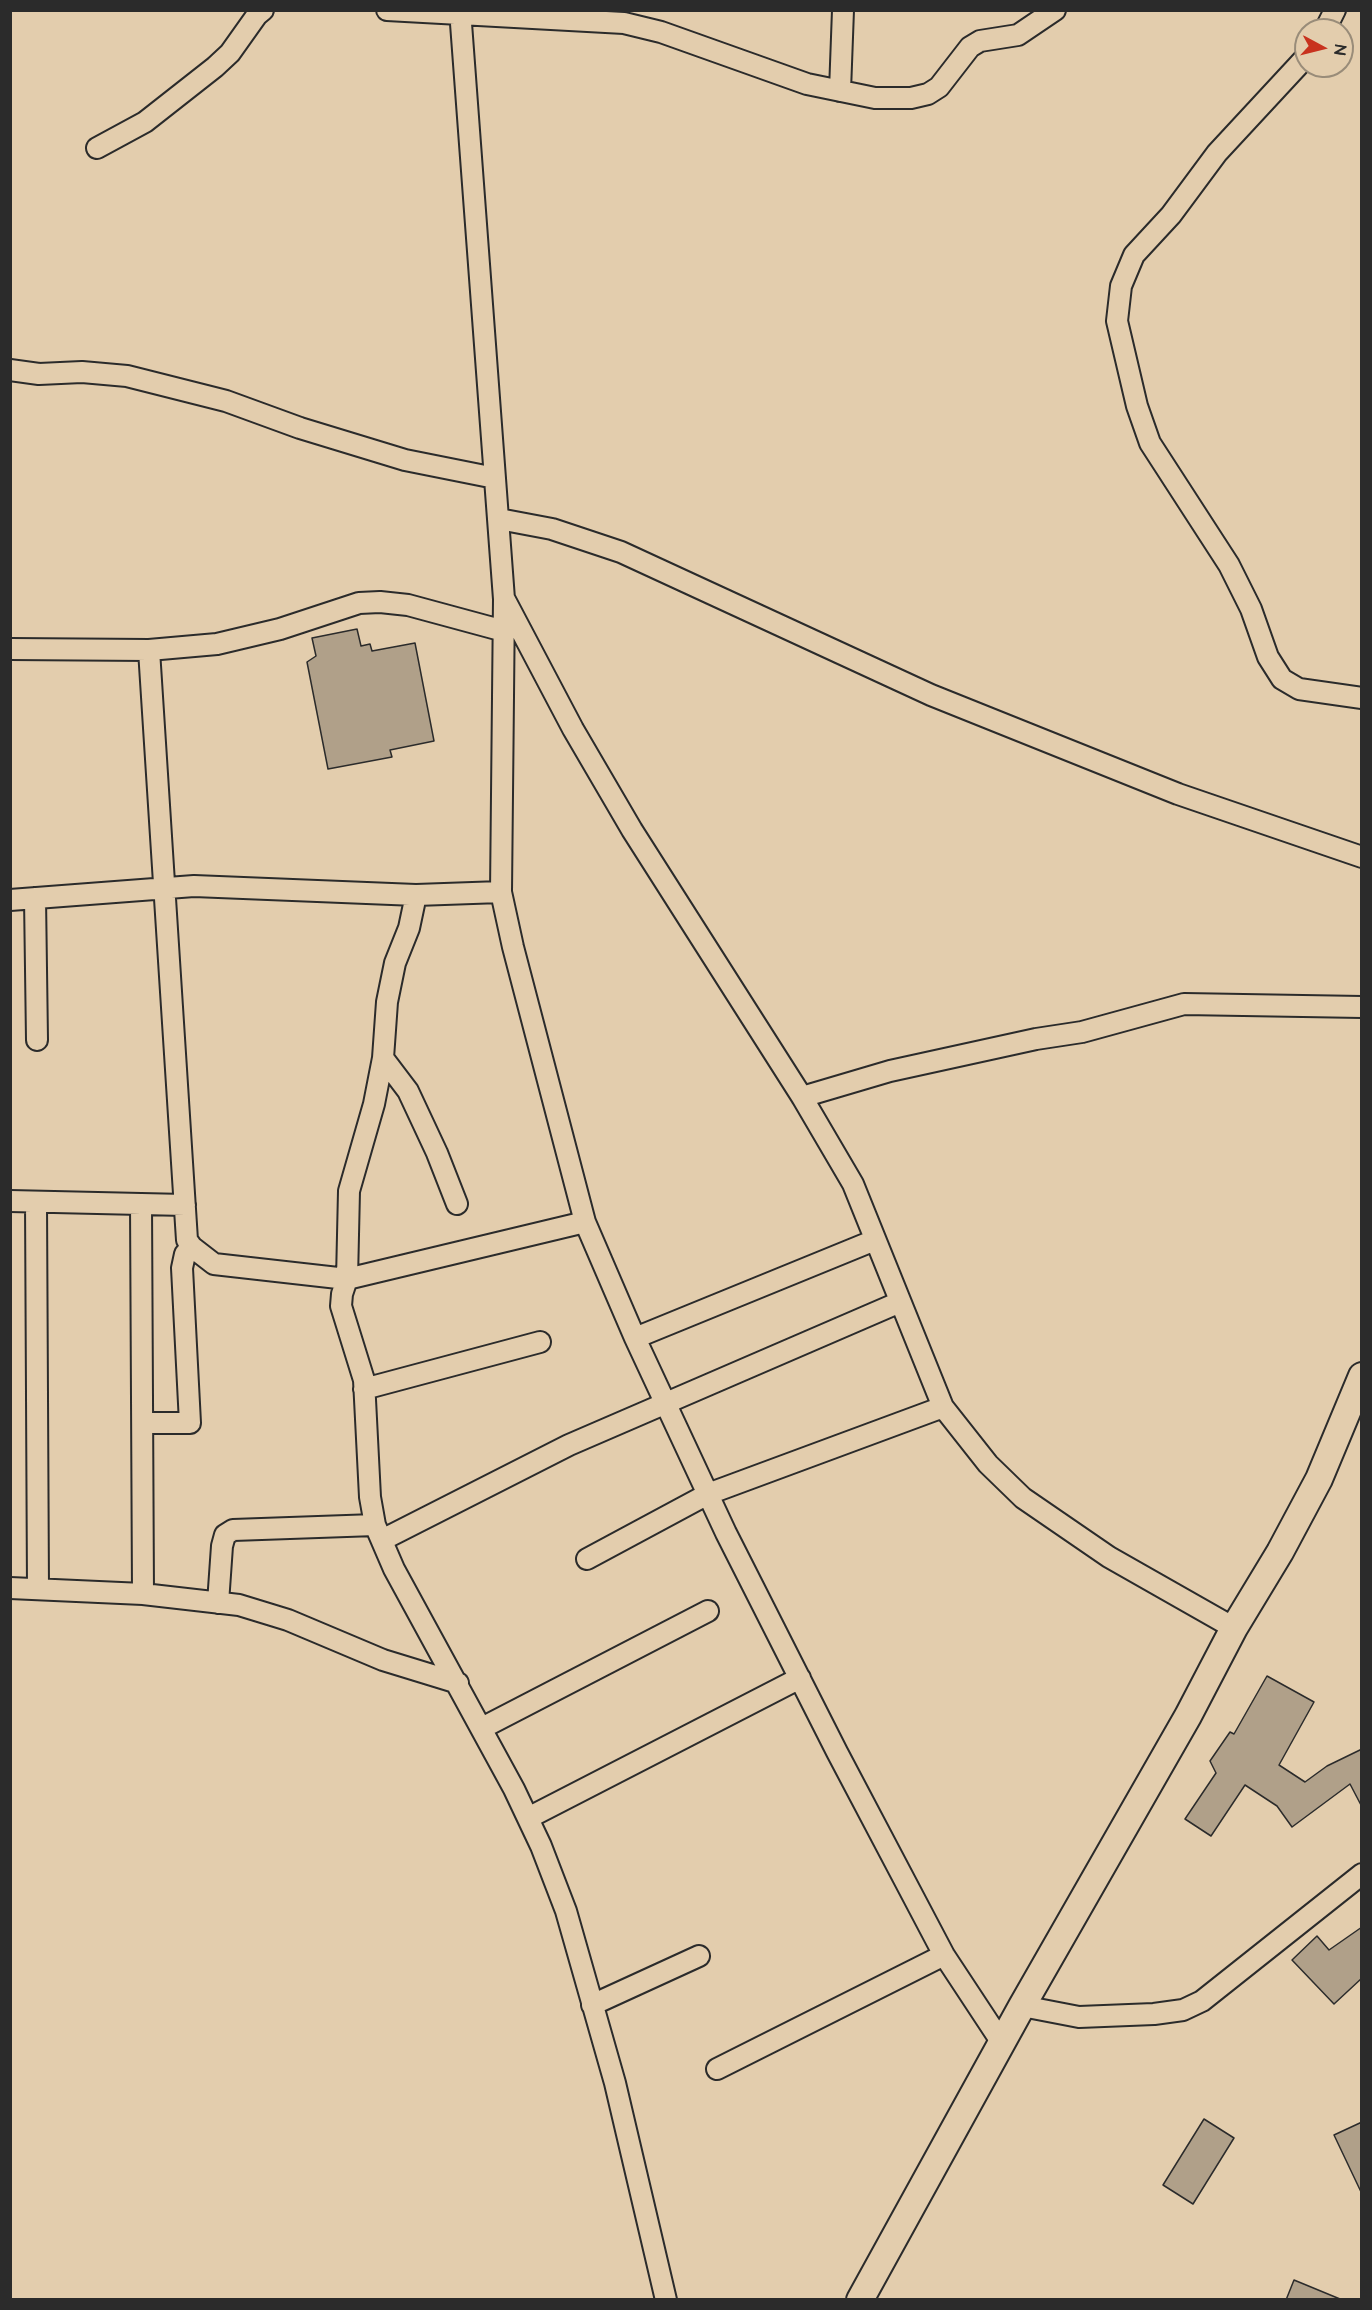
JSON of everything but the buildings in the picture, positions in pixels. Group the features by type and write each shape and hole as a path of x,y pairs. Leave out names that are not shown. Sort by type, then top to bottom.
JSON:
{"main road":[{"path":"860,2300 1022,2006 1188,1716 1234,1628 1280,1552 1318,1479 1362,1376"}],"street":[{"path":"97,148 145,122 215,67 230,53 263,10"},
{"path":"387,10 624,23 662,32 807,84 875,98 910,98 928,94 939,87 970,47 980,40 1018,34 1055,10"},
{"path":"840,91 843,10"},
{"path":"460,13 504,599 501,892 513,947 585,1222 665,1403 800,1678 944,1955 1002,2043"},
{"path":"1294,70 1217,153 1171,215 1134,255 1121,286 1117,321 1137,406 1150,443 1229,566 1251,609 1268,657 1282,679 1299,689 1362,698"},
{"path":"10,370 39,374 82,372 127,376 226,401 300,428 405,460 495,478"},
{"path":"499,519 552,529 621,552 931,695 1178,794 1362,857"},
{"path":"504,599 573,729 632,830 801,1097 853,1184 943,1407 988,1464 1023,1498 1108,1557 1234,1628"},
{"path":"10,649 149,650 244,639 359,603 370,602 408,605 504,631"},
{"path":"149,650 187,1240 192,1247 214,1264 347,1279 585,1222"},
{"path":"10,900 163,887 416,895 501,892"},
{"path":"416,895 409,928 396,963 387,1002 383,1058 374,1104 349,1191 347,1279 341,1306 357,1351 364,1389 370,1497 379,1533 394,1569 458,1683 528,1818 566,1911 615,2083 666,2300"},
{"path":"35,898 37,1040"},
{"path":"801,1097 890,1071 1036,1039 1082,1032 1184,1004 1362,1007"},
{"path":"383,1058 408,1091 437,1153 457,1204"},
{"path":"10,1201 185,1205"},
{"path":"36,1202 38,1588"},
{"path":"141,1204 143,1594"},
{"path":"635,1338 875,1240"},
{"path":"143,1423 190,1423 182,1268 185,1254 192,1247"},
{"path":"218,1603 222,1546 225,1535 233,1530 379,1533 569,1445 900,1302"},
{"path":"364,1389 540,1342"},
{"path":"587,1559 708,1494 943,1407"},
{"path":"10,1588 143,1594 239,1605 288,1620 383,1660 458,1683"},
{"path":"482,1728 708,1611"},
{"path":"528,1818 800,1678"},
{"path":"1022,2006 1079,2017 1154,2014 1184,2010 1202,2001 1362,1874"},
{"path":"717,2069 944,1955"},
{"path":"592,2005 699,1956"}]}
